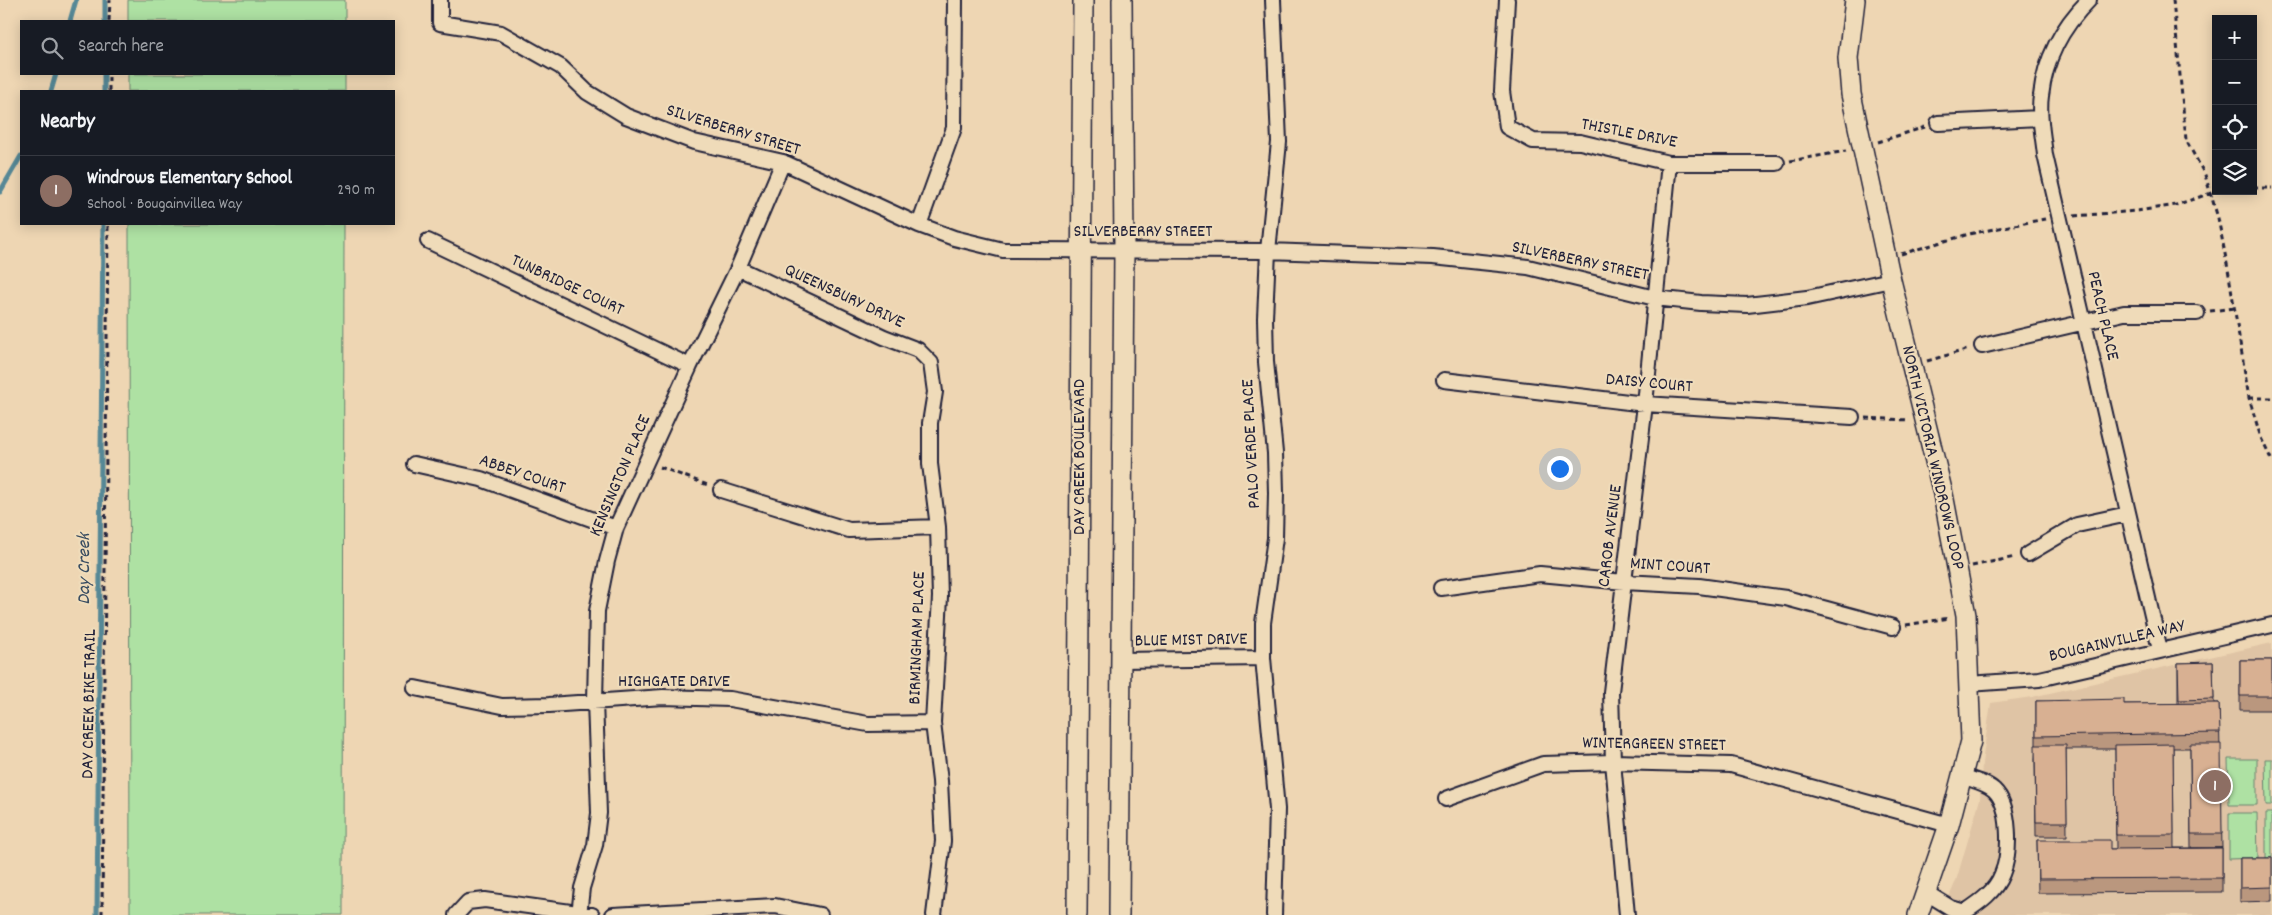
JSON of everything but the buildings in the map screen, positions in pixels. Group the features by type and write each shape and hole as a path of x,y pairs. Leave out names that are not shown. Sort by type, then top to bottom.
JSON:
{"main road":[{"name":"DAY CREEK BOULEVARD","path":"1077,915 1083,250 1083,0"},
{"path":"1119,915 1124,250 1122,0"},
{"name":"NORTH VICTORIA WINDROWS LOOP","path":"1854,0 1848,58 1851,94 1890,280 1925,421 1958,569 1966,615 1970,741 1949,825 1918,915"}],"street":[{"name":"SILVERBERRY STREET","path":"440,0 440,23 501,33 561,67 588,92 626,116 694,142 784,162 919,225 954,238 1003,250 1268,251 1433,257 1528,267 1655,298 1747,305 1807,298 1890,280"},
{"path":"919,225 954,128 955,0"},
{"name":"PALO VERDE PLACE","path":"1272,0 1279,142 1268,251 1265,318 1266,362 1275,453 1276,493 1274,538 1263,623 1262,658 1277,809 1274,915"},
{"name":"THISTLE DRIVE","path":"1507,0 1502,91 1507,126 1533,141 1580,142 1669,162 1777,163"},
{"name":"PEACH PLACE","path":"2089,0 2066,26 2052,52 2040,97 2040,118 2046,154 2160,650"},
{"path":"1938,123 2040,118"},
{"name":"KENSINGTON PLACE","path":"583,915 582,888 595,845 600,813 595,702 597,611 616,528 690,366 738,268 784,162"},
{"name":"CAROB AVENUE","path":"1627,915 1613,762 1611,692 1645,404 1669,162"},
{"name":"TUNBRIDGE COURT","path":"428,241 690,366"},
{"name":"QUEENSBURY DRIVE","path":"738,268 884,337 918,350 931,363"},
{"path":"1982,346 2124,313 2197,313"},
{"name":"BIRMINGHAM PLACE","path":"931,363 935,392 930,423 930,464 938,527 940,597 933,723 940,780 943,841 934,915"},
{"name":"DAISY COURT","path":"1444,380 1645,404 1852,417"},
{"name":"ABBEY COURT","path":"414,464 481,479 616,528"},
{"path":"720,490 849,530 938,527"},
{"path":"2028,554 2077,526 2128,514"},
{"name":"MINT COURT","path":"1441,588 1540,574 1624,582 1699,586 1786,598 1893,627"},
{"name":"BOUGAINVILLEA WAY","path":"1969,684 2039,679 2272,626"},
{"name":"BLUE MIST DRIVE","path":"1120,660 1262,658"},
{"name":"HIGHGATE DRIVE","path":"415,688 502,706 663,697 730,699 868,724 933,723"},
{"name":"WINTERGREEN STREET","path":"1446,799 1543,764 1613,762 1731,765 1949,825"},
{"path":"1925,892 1951,908 1966,914 1982,901 2002,875 2006,861 2008,821 2002,801 1993,789 1962,776"},
{"path":"457,914 468,902 485,900 583,915"},
{"path":"613,915 718,912 775,906 820,915"}],"path":[{"path":"109,20 110,0"},
{"path":"2173,0 2186,140 2205,175 2218,218 2250,398 2261,438 2272,461"},
{"path":"109,75 109,90"},
{"path":"2257,188 2272,188"},
{"name":"DAY CREEK BIKE TRAIL","path":"102,915 108,225"},
{"path":"2197,313 2235,308"},
{"path":"1912,366 1982,346"},
{"path":"2250,398 2272,398"},
{"path":"1852,417 1925,421"},
{"path":"646,462 720,490"},
{"path":"1958,569 2028,554"},
{"path":"1893,627 1966,615"}],"shaded area":[{"path":"2272,643 2272,915 1941,915 1956,881 1980,799 1982,763 1991,703 2032,697"}],"green space":[{"path":"128,0 345,0 345,20 128,20"},
{"path":"128,75 345,75 345,90 128,90"},
{"path":"129,225 344,225 343,915 130,915"},
{"path":"2228,759 2257,759 2257,805 2229,805"},
{"path":"2265,759 2272,759 2272,805 2266,805"},
{"path":"2229,813 2257,813 2258,858 2229,859"},
{"path":"2266,813 2272,813 2272,858 2266,858"}],"waterway":[{"path":"70,20 76,0"},
{"name":"Day Creek","path":"105,0 105,20"},
{"path":"51,90 56,75"},
{"name":"Day Creek","path":"104,75 104,90"},
{"path":"0,192 20,158"},
{"name":"Day Creek","path":"97,915 103,225"}],"place":[{"name":"Windrows Elementary School","path":"2215,786"}]}
